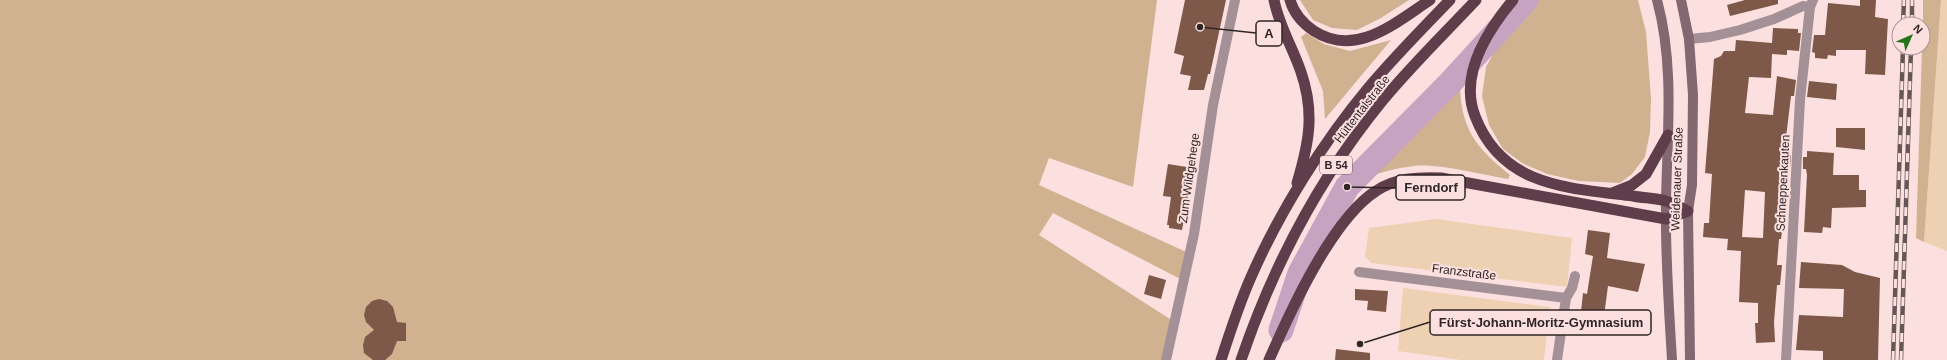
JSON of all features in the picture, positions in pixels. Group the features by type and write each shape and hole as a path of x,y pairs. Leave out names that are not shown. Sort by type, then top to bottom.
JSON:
{"highway":[{"path":"1274,0 1277,15 1301,72 1310,106 1310,129 1307,151 1293,198"},
{"path":"1290,0 1294,12 1306,25 1322,36 1346,41 1365,39 1384,30 1430,0"},
{"name":"Hüttentalstraße","path":"1221,360 1250,278 1268,240 1293,198 1339,127 1368,88 1401,50 1450,0"},
{"name":"Hüttentalstraße","path":"1241,360 1268,288 1286,250 1331,172 1383,100 1476,0"},
{"path":"1513,0 1497,20 1483,42 1474,66 1471,87 1472,109 1485,137 1506,162 1522,173 1557,185 1666,201 1688,211"},
{"path":"1612,194 1632,186 1646,174 1668,135"},
{"path":"1269,360 1297,299 1338,230 1365,200 1385,186 1404,180 1423,178 1457,181 1666,219 1688,211"}],"main road":[{"name":"Weidenauer Straße","path":"1657,0 1665,33 1668,66 1666,219 1672,360"},
{"name":"Weidenauer Straße","path":"1681,0 1689,39 1693,95 1692,185 1688,211 1690,360"}],"street":[{"name":"Zum Wildgehege","path":"1166,360 1194,234 1213,106 1235,0"},
{"name":"Schneppenkauten","path":"1689,39 1710,37 1740,30 1774,19 1811,3 1800,100 1786,360"},
{"name":"Franzstraße","path":"1359,272 1566,298"},
{"path":"1557,360 1566,298 1572,288 1575,276"}],"shaded area":[{"path":"0,0 1157,0 1133,187 1049,158 1039,185 1193,255 1186,282 1053,213 1039,235 1173,321 1168,360 0,360"},
{"path":"1300,0 1409,0 1381,18 1357,30 1332,28 1313,20"},
{"path":"1529,0 1638,0 1646,32 1651,98 1650,132 1645,157 1632,174 1620,183 1579,181 1547,174 1522,163 1503,149 1489,125 1482,96 1486,67 1511,21"},
{"path":"1923,0 1941,0 1924,242 1916,238 1922,56 1931,56 1931,16 1923,16"},
{"path":"1941,0 1947,0 1947,251 1924,242"},
{"path":"1306,33 1324,44 1350,51 1391,40 1325,119 1323,91 1301,37"},
{"path":"1460,81 1463,112 1472,135 1487,155 1510,175 1508,179 1435,166 1414,166 1393,169 1360,180"},
{"path":"1436,219 1572,238 1567,287 1371,263 1365,256 1369,228"},
{"path":"1403,288 1550,307 1544,360 1461,360 1398,351"}],"building":[{"path":"1185,0 1226,0 1210,74 1208,74 1204,90 1188,90 1191,76 1180,74 1184,56 1174,53"},
{"path":"1745,0 1778,0 1778,4 1730,16 1727,5"},
{"path":"1860,0 1876,0 1875,17 1888,19 1885,75 1865,74 1866,50 1836,50 1836,56 1828,55 1827,59 1815,58 1815,53 1812,52 1814,35 1825,35 1828,3 1860,6"},
{"path":"1773,28 1798,29 1798,33 1801,33 1799,51 1787,50 1787,55 1772,54 1771,78 1749,77 1745,113 1773,115 1777,76 1796,80 1794,96 1791,96 1784,154 1791,155 1790,167 1783,166 1781,190 1783,190 1782,232 1781,239 1779,239 1777,265 1782,265 1780,285 1777,285 1774,322 1775,342 1756,343 1755,323 1758,323 1758,303 1739,302 1741,251 1727,250 1728,239 1703,237 1704,223 1709,223 1712,174 1705,173 1714,59 1721,56 1724,51 1735,51 1736,40 1772,43","holes":["1745,190 1765,192 1763,238 1742,237"]},
{"path":"1809,81 1837,84 1836,100 1807,97"},
{"path":"1836,128 1865,128 1865,150 1836,147"},
{"path":"1807,151 1834,153 1833,175 1859,175 1859,190 1866,190 1866,207 1832,208 1831,228 1823,227 1822,233 1804,232 1807,175 1806,169 1803,169 1803,157 1807,157"},
{"path":"1168,164 1193,168 1182,230 1169,228 1169,225 1167,225 1171,197 1163,196"},
{"path":"1588,230 1610,233 1607,258 1645,264 1638,292 1608,286 1604,316 1581,312 1583,293 1587,294 1593,256 1585,254"},
{"path":"1801,262 1842,265 1855,272 1880,278 1878,360 1823,360 1823,351 1796,350 1799,315 1843,317 1844,289 1799,288"},
{"path":"1149,275 1166,280 1161,299 1144,294"},
{"path":"1355,289 1388,291 1386,312 1367,310 1368,301 1355,300"},
{"path":"379,299 387,301 393,307 397,322 406,323 406,341 397,341 392,354 385,360 373,360 364,353 363,345 365,337 374,330 366,322 364,315 366,307 372,301"},
{"path":"1336,349 1370,353 1370,360 1335,360"}],"waterway":[{"path":"1281,330 1300,273 1347,187 1450,83 1526,0"}],"railway":[{"path":"1903,16 1904,0"},
{"path":"1912,0 1912,16"},
{"path":"1893,360 1903,56"},
{"path":"1901,360 1911,56"}],"place":[{"name":"A","path":"1200,27"},
{"name":"Ferndorf","path":"1347,187"},
{"name":"Fürst-Johann-Moritz-Gymnasium","path":"1360,344"}]}
